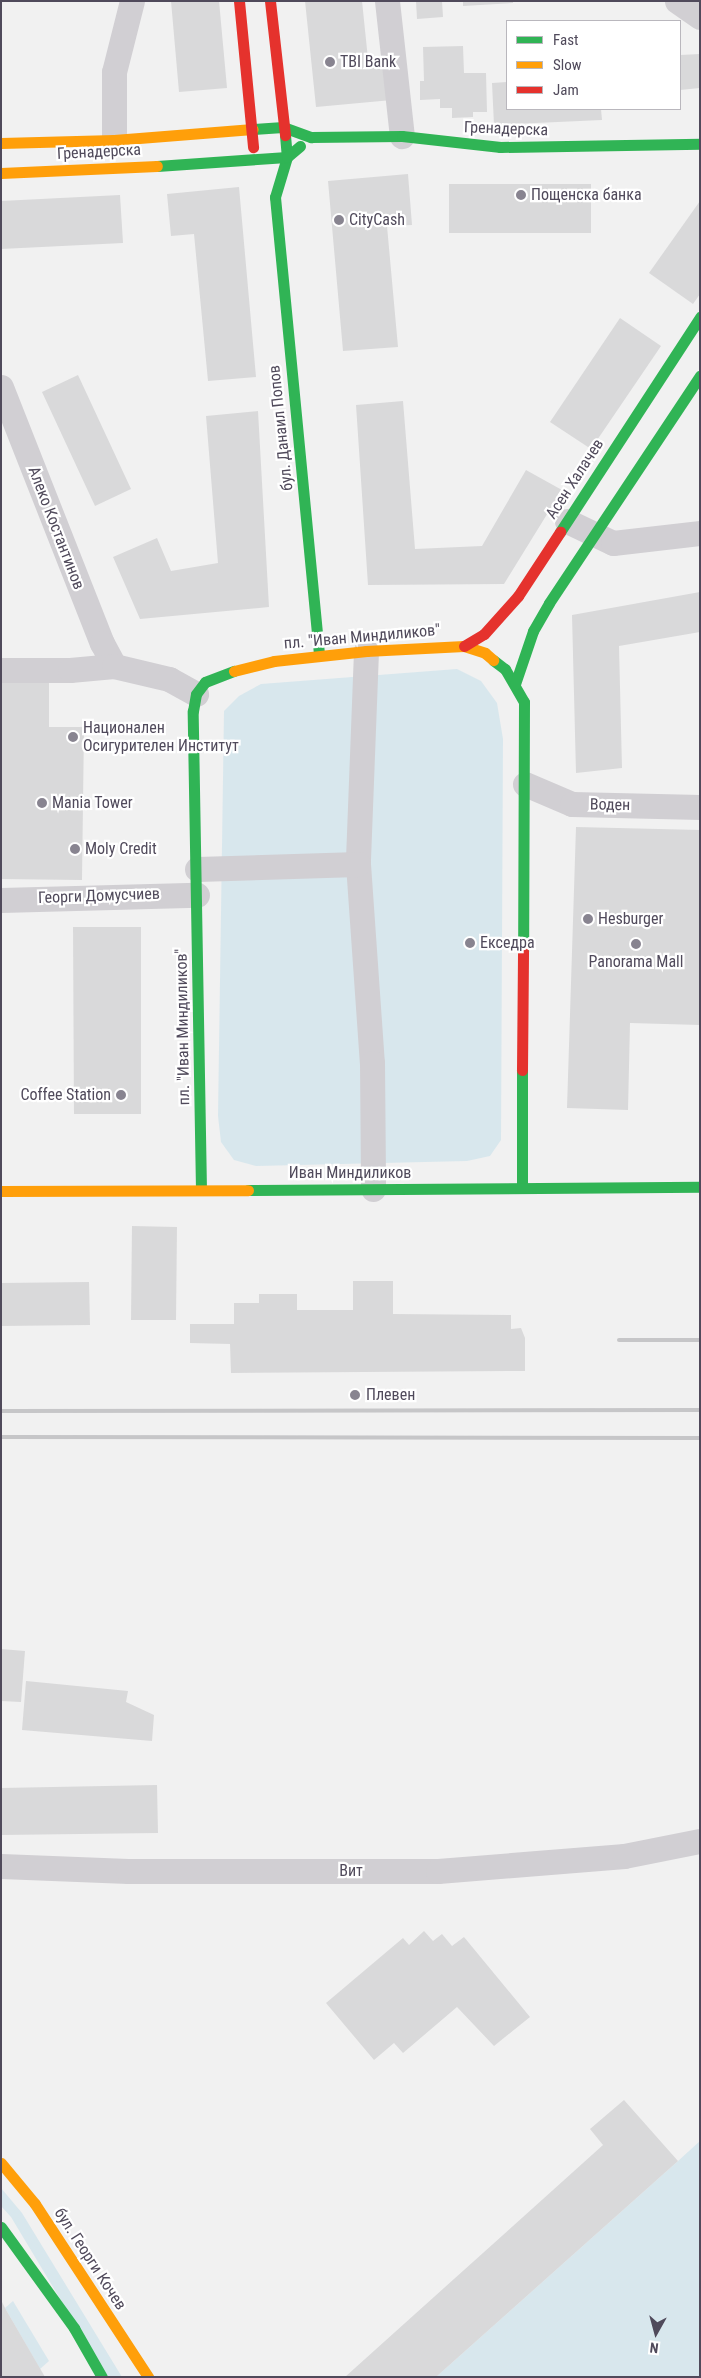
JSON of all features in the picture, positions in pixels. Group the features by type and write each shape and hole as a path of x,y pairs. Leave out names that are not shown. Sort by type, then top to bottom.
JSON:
{"street":[{"path":"114,140 114,72 132,1"},
{"name":"бул. Данаил Попов","path":"239,1 255,159 275,197"},
{"name":"бул. Данаил Попов","path":"270,1 287,156 275,197 319,655"},
{"path":"387,1 402,136"},
{"path":"677,1 700,17"},
{"name":"Гренадерска","path":"1,143 114,140 283,127 311,137 402,136 500,147 700,144"},
{"path":"287,156 311,137"},
{"name":"Гренадерска","path":"1,173 114,169 287,156"},
{"name":"Асен Халачев","path":"464,646 484,634 518,596 700,317"},
{"path":"515,684 533,631 592,535 700,376"},
{"name":"Алеко Костантинов","path":"1,388 102,643 114,666"},
{"path":"567,521 592,535 613,543 700,533"},
{"name":"пл. \"Иван Миндиликов\"","path":"201,1190 193,712 196,694 205,682 244,667 319,655 464,646 485,654 505,669 524,702 522,1188"},
{"path":"366,651 358,864 372,1063 374,1189"},
{"path":"1,670 70,670 114,666 169,679 196,694"},
{"name":"Воден","path":"525,784 572,804 700,807"},
{"path":"197,869 358,864"},
{"name":"Георги Домусчиев","path":"1,900 197,895"},
{"name":"Иван Миндиликов","path":"1,1191 700,1187"},
{"name":"Вит","path":"1,1866 128,1871 438,1871 624,1856 700,1841"},
{"name":"бул. Георги Кочев","path":"1,2163 34,2204 148,2377"},
{"path":"1,2227 74,2328 102,2377"}],"shaded area":[{"path":"457,669 481,681 497,703 503,739 501,1140 490,1156 467,1161 256,1166 234,1160 221,1142 218,1116 224,711 239,696 261,684"},
{"path":"700,2141 700,2377 436,2377 678,2161"},
{"path":"1,2188 22,2213 122,2377 107,2377 11,2217 1,2206"},
{"path":"13,2301 49,2361 40,2369 5,2308"}],"building":[{"path":"171,1 219,1 227,88 179,92"},
{"path":"305,1 362,1 368,59 389,57 392,100 316,107"},
{"path":"416,1 442,1 443,17 417,19"},
{"path":"463,1 513,1 513,3 463,6"},
{"path":"463,46 464,73 486,73 487,112 473,112 473,117 452,118 452,108 440,108 440,99 420,100 420,81 424,81 423,47"},
{"path":"700,54 700,88 681,90 681,55"},
{"path":"506,82 506,110 601,110 602,120 494,125 492,83"},
{"path":"408,174 412,225 387,226 398,347 343,351 328,181"},
{"path":"449,184 591,184 591,233 449,233"},
{"path":"239,187 256,377 208,381 194,234 171,236 167,194"},
{"path":"120,195 123,243 1,249 1,201"},
{"path":"700,201 700,294 693,304 649,273"},
{"path":"620,318 661,346 591,449 550,422"},
{"path":"78,375 131,489 95,506 42,392"},
{"path":"403,401 415,549 482,546 526,470 562,490 504,584 368,585 356,405"},
{"path":"258,411 269,607 140,619 113,557 157,538 171,571 218,563 206,416"},
{"path":"700,592 700,632 619,646 622,768 576,773 572,615"},
{"name":"Mania Tower","path":"1,678 49,678 49,727 84,727 82,880 1,879"},
{"name":"Panorama Mall","path":"576,827 700,830 700,1025 630,1023 628,1110 567,1108"},
{"path":"73,927 141,927 141,1114 74,1114"},
{"path":"132,1226 177,1227 176,1320 131,1320"},
{"path":"353,1281 393,1281 393,1314 511,1315 511,1329 521,1328 525,1338 525,1371 231,1373 230,1344 190,1343 190,1324 234,1324 234,1303 259,1303 259,1294 297,1294 297,1310 353,1310"},
{"path":"89,1282 90,1325 1,1326 1,1283"},
{"path":"1,1649 25,1651 21,1702 1,1701"},
{"path":"26,1681 128,1691 126,1702 154,1715 152,1741 22,1730"},
{"path":"157,1785 158,1833 1,1835 1,1788"},
{"path":"424,1931 433,1941 442,1934 452,1946 464,1937 530,2017 494,2046 457,2007 403,2053 394,2043 374,2060 326,2003 403,1938 409,1945"},
{"path":"624,2100 678,2161 436,2377 345,2377 603,2145 590,2129"},
{"path":"1,2300 5,2308 45,2377 1,2377"}],"railway":[{"path":"619,1340 700,1340"},
{"path":"1,1411 700,1410"},
{"path":"1,1437 700,1438"}],"traffic: fast":[{"path":"253,129 283,127 311,137 402,136 500,147 700,144"},
{"path":"285,135 287,157 275,197 319,655"},
{"path":"157,166 287,157 300,146"},
{"path":"560,532 700,317"},
{"path":"515,684 533,631 549,603 700,376"},
{"path":"493,660 505,669 524,702 523,951"},
{"path":"201,1190 193,711 196,694 205,682 234,671"},
{"path":"522,1070 522,1188"},
{"path":"248,1190 700,1187"},
{"path":"1,2227 74,2328 102,2377"}],"traffic: slow":[{"path":"1,143 114,140 253,129"},
{"path":"1,173 157,166"},
{"path":"234,671 274,661 366,651 464,646 485,653 493,660"},
{"path":"1,1191 248,1190"},
{"path":"1,2163 35,2204 148,2377"}],"traffic: jam":[{"path":"239,1 253,147"},
{"path":"270,1 285,135"},
{"path":"464,646 484,634 518,596 560,532"},
{"path":"522,1070 523,951"}],"place":[{"name":"TBI Bank","path":"330,62"},
{"name":"Пощенска банка","path":"521,195"},
{"name":"CityCash","path":"339,220"},
{"name":"Национален Осигурителен Институт","path":"73,737"},
{"name":"Mania Tower","path":"42,803"},
{"name":"Moly Credit","path":"75,849"},
{"name":"Hesburger","path":"588,919"},
{"name":"Екседра","path":"470,943"},
{"name":"Panorama Mall","path":"636,944"},
{"name":"Coffee Station","path":"121,1095"},
{"name":"Плевен","path":"355,1395"}]}
